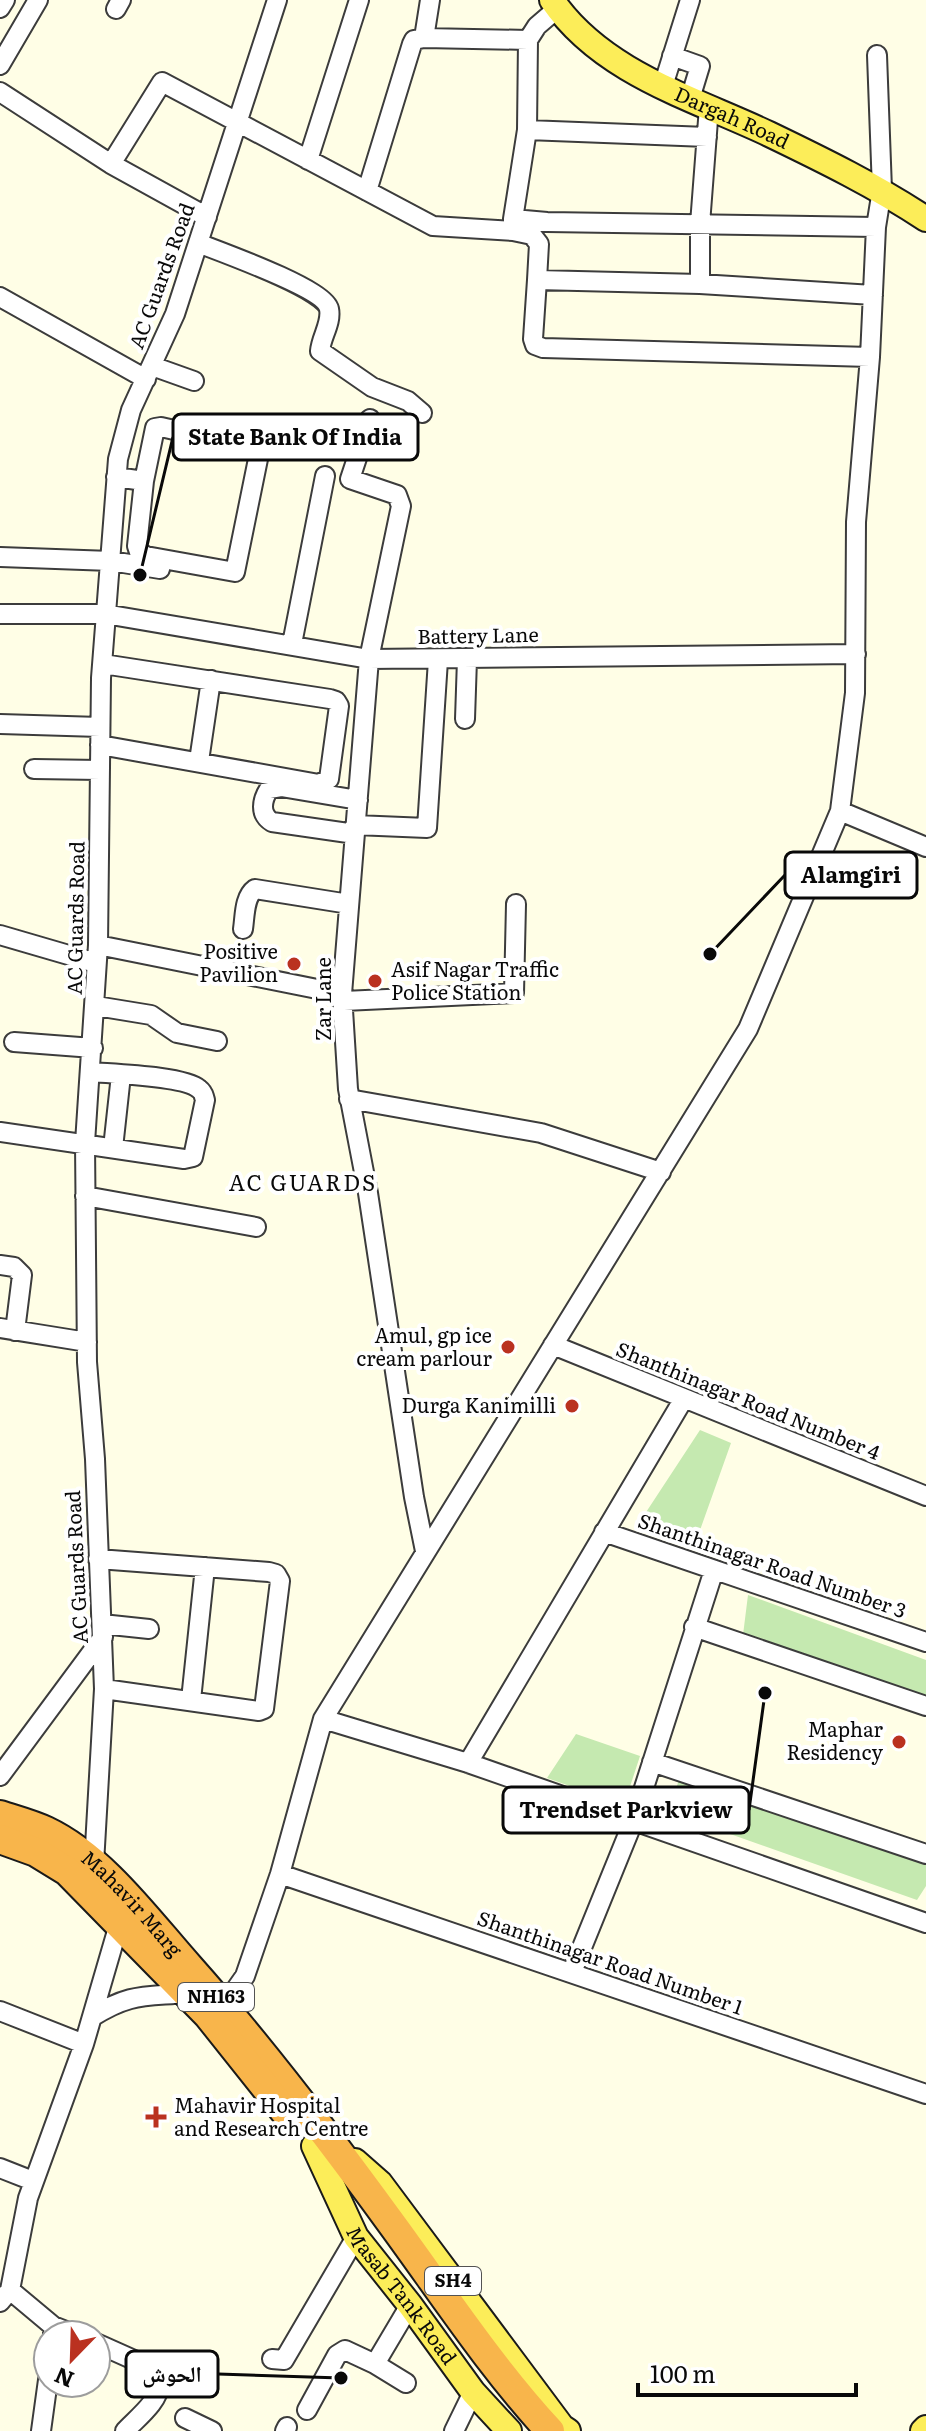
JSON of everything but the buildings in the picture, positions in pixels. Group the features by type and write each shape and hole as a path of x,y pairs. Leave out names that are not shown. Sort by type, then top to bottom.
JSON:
{"highway":[{"name":"Mahavir Marg","path":"0,1815 46,1831 81,1852 94,1864 224,2006 322,2142"},
{"name":"Mahavir Marg","path":"0,1839 36,1852 67,1871 208,2015 322,2142"},
{"name":"NH163","path":"322,2142 375,2229 498,2400 529,2431"},
{"name":"NH163","path":"375,2229 550,2431"}],"main road":[{"name":"Dargah Road","path":"555,4 586,37 618,63 882,190 926,219"},
{"name":"Masab Tank Road","path":"322,2142 375,2229 410,2305 473,2392 509,2431"},
{"name":"SH4","path":"322,2142 380,2183 568,2431"}],"street":[{"path":"0,8 5,0"},
{"path":"0,65 38,0"},
{"name":"AC Guards Road","path":"94,1864 104,1689 87,1342 85,1143 96,1006 105,614 116,477 131,410 175,314 277,0"},
{"path":"308,160 359,0"},
{"path":"424,38 430,0"},
{"path":"663,86 690,0"},
{"path":"513,225 527,130 528,40 555,4"},
{"path":"367,191 414,40 528,40"},
{"path":"224,2006 245,1976 280,1874 323,1719 748,1029 840,811 855,693 856,522 870,357 876,227 882,190 877,55"},
{"path":"672,56 700,66 700,103 707,137 700,224 700,284"},
{"path":"111,164 162,82 433,226 547,222 876,227"},
{"path":"0,92 111,164 207,217"},
{"path":"527,130 707,137"},
{"path":"513,225 532,235 539,244 533,339 535,345 543,348 870,357"},
{"path":"198,243 306,288 326,301 328,323 320,351 372,387 408,401 422,413"},
{"path":"537,280 700,284 873,295"},
{"path":"0,297 149,373 194,381"},
{"name":"Zar Lane","path":"370,419 350,479 397,495 401,506 369,659 343,997 349,1099 368,1193 425,1551"},
{"path":"155,428 253,448 258,452 235,572 146,556 139,552 137,546 144,481 155,428"},
{"path":"292,644 325,476"},
{"path":"116,477 144,481"},
{"path":"0,557 111,561 224,579"},
{"name":"Battery Lane","path":"0,614 105,614 369,659 856,654"},
{"path":"465,719 467,659"},
{"path":"358,800 281,787 269,789 263,798 263,810 272,822 355,830 427,828 438,660"},
{"path":"0,724 100,736 199,761 319,784 329,779 339,706 336,701 103,664"},
{"path":"199,761 211,680"},
{"path":"34,769 100,770"},
{"path":"840,811 926,847"},
{"path":"243,929 247,899 255,889 349,904"},
{"path":"0,935 343,997 514,993 516,904"},
{"path":"96,1006 151,1015 177,1033 217,1041"},
{"path":"14,1042 93,1048"},
{"path":"0,1132 184,1159 193,1157 205,1100 203,1092 197,1087 177,1081 91,1072"},
{"path":"113,1148 121,1075"},
{"path":"349,1099 541,1133 661,1172"},
{"path":"85,1196 256,1227"},
{"path":"0,1265 14,1267 22,1275 8,1329 87,1342"},
{"name":"Shanthinagar Road Number 4","path":"553,1345 926,1496"},
{"path":"468,1763 683,1400"},
{"name":"Shanthinagar Road Number 3","path":"604,1532 926,1642"},
{"path":"98,1559 269,1572 276,1574 280,1581 264,1709 259,1711 104,1689"},
{"path":"191,1700 205,1567"},
{"path":"572,1972 633,1822 714,1570"},
{"path":"694,1627 926,1706"},
{"path":"0,1776 102,1631 149,1629"},
{"path":"323,1719 468,1763 926,1923"},
{"path":"652,1762 926,1854"},
{"name":"Shanthinagar Road Number 1","path":"280,1874 926,2094"},
{"path":"37,2319 5,2296 33,2181 84,2044 119,1924"},
{"path":"92,2017 111,2005 141,1995 186,1993"},
{"path":"2,2016 84,2044"},
{"path":"0,2168 33,2181"},
{"path":"272,2359 284,2360 375,2229"},
{"path":"375,2364 410,2305"},
{"path":"112,2350 143,2364 160,2383 151,2403 125,2431"},
{"path":"307,2410 341,2351 350,2350 406,2383"},
{"path":"454,2431 473,2392"},
{"path":"41,2431 45,2399"},
{"path":"185,2418 212,2431"}],"green space":[{"path":"700,1430 731,1443 694,1547 635,1529"},
{"path":"748,1595 926,1660 926,1699 743,1635"},
{"path":"576,1734 640,1756 624,1805 547,1778"},
{"path":"681,1774 926,1864 926,1886 917,1900 668,1812"}],"place":[{"name":"State Bank Of India","path":"140,575"},
{"name":"Alamgiri","path":"710,954"},
{"name":"Positive Pavilion","path":"294,964"},
{"name":"Asif Nagar Traffic Police Station","path":"375,981"},
{"name":"Amul, gp ice cream parlour","path":"508,1347"},
{"name":"Durga Kanimilli","path":"572,1406"},
{"name":"Trendset Parkview","path":"765,1693"},
{"name":"Maphar Residency","path":"899,1742"},
{"name":"Mahavir Hospital and Research Centre","path":"156,2117"},
{"name":"الحوش","path":"341,2378"}],"district":[{"name":"AC GUARDS","path":"303,1183"}]}
